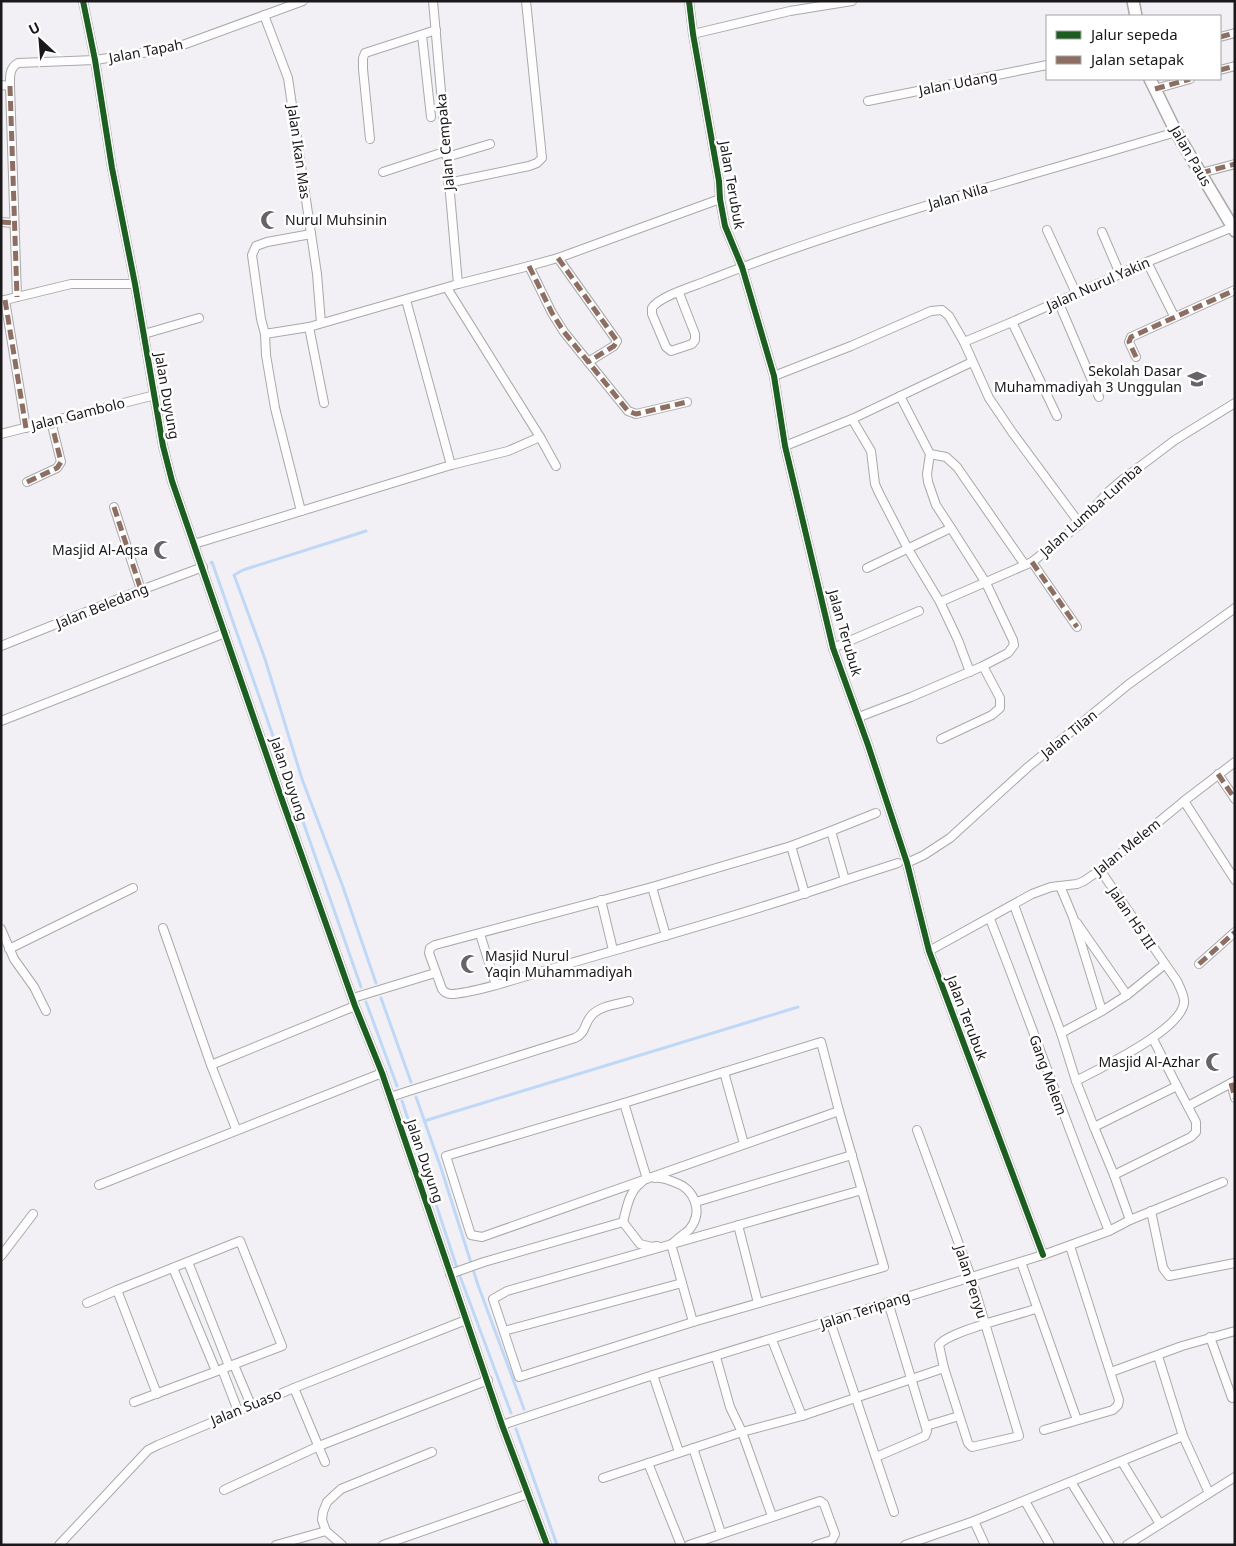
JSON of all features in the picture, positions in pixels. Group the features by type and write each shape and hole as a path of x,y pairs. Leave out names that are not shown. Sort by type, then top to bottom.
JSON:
{"main road":[{"path":"1134,1 1136,15"},
{"name":"Jalan Paus","path":"1152,84 1176,132 1234,229"}],"street":[{"name":"Jalan Duyung","path":"83,1 95,60 112,168 144,334 162,446 172,481 354,1002 382,1073 452,1273 502,1425 547,1545"},
{"name":"Jalan Tapah","path":"17,297 10,86 10,72 14,65 18,63 95,60 180,46 304,1"},
{"name":"Jalan Cempaka","path":"433,1 458,284"},
{"path":"448,184 529,166 537,163 542,158 526,1"},
{"name":"Jalan Terubuk","path":"689,1 725,226 742,267 774,376 785,446 833,648 859,717 929,951 1043,1255"},
{"path":"693,34 818,4 852,1"},
{"name":"Jalan Ikan Mas","path":"264,15 288,78 318,274 322,323"},
{"path":"370,139 362,58 370,51 436,30"},
{"path":"1221,37 1235,33"},
{"path":"422,34 431,117"},
{"name":"Jalan Udang","path":"868,102 1046,65"},
{"path":"1221,70 1235,66"},
{"path":"428,82 440,80"},
{"path":"1152,84 1182,80"},
{"path":"1,85 10,86"},
{"name":"Jalan Nila","path":"679,292 696,340 692,344 671,351 666,347 652,314 652,308 658,302 679,292 817,239 1176,132"},
{"path":"382,172 490,144"},
{"path":"1201,173 1235,164"},
{"path":"265,334 308,327 458,284 558,258 720,199"},
{"path":"1,222 14,223"},
{"name":"Jalan Nurul Yakin","path":"964,342 1147,262 1234,229"},
{"path":"1047,230 1076,293"},
{"path":"1102,232 1120,274"},
{"path":"301,511 275,408 252,255 256,246 311,234"},
{"path":"558,258 617,341 614,346 588,362"},
{"path":"1147,262 1174,316"},
{"path":"529,266 552,314 564,332 628,410 636,414 687,402"},
{"path":"26,428 3,301 71,284 135,284"},
{"path":"446,288 556,466"},
{"path":"1136,357 1129,342 1131,337 1235,290"},
{"path":"406,300 451,465"},
{"path":"1058,301 1099,398"},
{"path":"774,376 851,346 937,309 942,310 949,316 964,342 989,398 1080,524"},
{"path":"144,334 199,318"},
{"path":"1012,322 1057,416"},
{"path":"308,327 324,403"},
{"path":"785,446 852,419 972,362"},
{"name":"Jalan Gambolo","path":"1,434 154,395"},
{"path":"859,717 983,666 1008,654 1014,645 986,583 936,505 927,474 930,454 900,396"},
{"name":"Jalan Lumba-Lumba","path":"940,602 1029,564 1080,524 1108,492 1122,480 1175,440 1235,403"},
{"path":"852,419 871,452 875,484 908,549 940,602 958,640 970,672"},
{"path":"27,482 58,468 61,464 51,421"},
{"path":"194,544 451,465 508,452 540,438"},
{"path":"930,454 946,457 957,467 1077,627"},
{"path":"114,506 141,590"},
{"path":"867,568 951,528"},
{"name":"Jalan Beledang","path":"1,646 203,567"},
{"path":"833,648 919,611"},
{"name":"Jalan Tilan","path":"435,972 442,989 447,994 496,985 805,894 924,855 950,838 1028,767 1129,684 1233,611"},
{"path":"1,721 225,633"},
{"path":"941,739 992,715 1000,708 1000,698 983,666"},
{"name":"Jalan Melem","path":"929,951 1041,890 1078,884 1100,870 1235,762"},
{"path":"1218,774 1235,799"},
{"path":"1184,801 1235,880"},
{"path":"211,1064 354,1002 435,972 429,953 432,946 652,887 791,846 876,814"},
{"path":"831,830 845,880"},
{"path":"791,846 805,894"},
{"name":"Jalan H5 III","path":"1100,870 1164,965 1177,981 1185,1000 1178,1015 1153,1039"},
{"path":"1060,886 1073,917 1102,1011"},
{"path":"652,887 666,936"},
{"path":"9,949 133,888"},
{"path":"601,900 613,950"},
{"path":"1014,905 1076,1081 1114,1174 1130,1220"},
{"path":"1073,917 1127,995"},
{"name":"Gang Melem","path":"990,918 1070,1134 1109,1231"},
{"path":"162,928 236,1129"},
{"path":"1,929 19,968 34,986 46,1011"},
{"path":"1199,964 1235,932"},
{"path":"480,934 496,985"},
{"path":"1061,1034 1127,995 1164,965"},
{"path":"390,1097 575,1038 584,1032 590,1017 594,1013 629,1001"},
{"path":"1076,1081 1153,1039 1196,1125 1196,1132 1192,1137 1114,1174"},
{"path":"839,1111 482,1237 471,1235 446,1156 821,1042 884,1266 758,1302 519,1377 493,1299 507,1291 862,1190"},
{"path":"724,1072 744,1144"},
{"path":"99,1185 236,1129 382,1073"},
{"path":"1188,1106 1233,1082 1235,1098"},
{"path":"1094,1127 1177,1086"},
{"path":"624,1103 646,1179"},
{"name":"Jalan Penyu","path":"917,1130 971,1277 1019,1436 972,1447 968,1443 959,1416"},
{"path":"696,1202 852,1155"},
{"path":"660,1177 683,1185 695,1198 697,1212 690,1229 671,1244 652,1247 640,1244 623,1222 635,1187 646,1179 660,1177"},
{"name":"Jalan Teripang","path":"502,1425 653,1375 772,1340 1070,1246 1223,1182"},
{"path":"1151,1211 1162,1268 1169,1276 1235,1262"},
{"path":"1,1256 34,1214"},
{"path":"452,1273 623,1222"},
{"path":"738,1225 758,1302"},
{"path":"87,1303 240,1241 282,1346 134,1402"},
{"path":"671,1244 693,1322"},
{"path":"1044,1430 1113,1410 1118,1405 1119,1398 1070,1246"},
{"path":"188,1262 238,1411"},
{"path":"1021,1262 1077,1420"},
{"path":"173,1268 225,1368 251,1405"},
{"path":"504,1331 682,1284"},
{"path":"117,1290 157,1394"},
{"path":"876,1457 925,1436 927,1432 888,1302"},
{"path":"926,1426 959,1416 938,1346 940,1342 946,1338 986,1324 1032,1310"},
{"name":"Jalan Suaso","path":"59,1545 148,1450 251,1405 466,1320"},
{"path":"830,1321 894,1512"},
{"path":"1111,1372 1210,1337 1235,1331"},
{"path":"1210,1337 1234,1400"},
{"path":"772,1340 802,1416"},
{"path":"1158,1356 1183,1436 1210,1493"},
{"path":"716,1357 730,1407 742,1432 772,1516"},
{"path":"603,1478 742,1432 802,1416 944,1368"},
{"path":"653,1375 679,1452"},
{"path":"224,1490 318,1446 488,1380"},
{"path":"294,1388 325,1462"},
{"path":"905,1545 974,1521 1183,1436"},
{"path":"693,1448 721,1533"},
{"path":"342,1545 326,1531 322,1520 327,1502 341,1489 432,1452"},
{"path":"1122,1462 1160,1524"},
{"path":"648,1463 681,1545"},
{"path":"1127,1545 1235,1477"},
{"path":"1071,1482 1110,1545"},
{"path":"382,1545 528,1494"},
{"path":"689,1545 818,1501 823,1502 835,1536 832,1540 816,1545"},
{"path":"1025,1501 1050,1545"},
{"path":"974,1521 985,1545"},
{"path":"276,1545 326,1531"}],"waterway":[{"path":"366,531 243,570 234,575 265,659 302,779 343,887 376,983"},
{"path":"211,563 361,987"},
{"path":"381,998 411,1082"},
{"path":"366,1002 397,1086"},
{"path":"424,1121 798,1007"},
{"path":"416,1097 441,1168 478,1285 524,1409"},
{"path":"402,1101 458,1271 511,1413"},
{"path":"516,1429 557,1545"}],"marked path":[{"path":"1221,37 1235,33"},
{"path":"1221,70 1235,66"},
{"path":"1155,89 1186,80"},
{"path":"10,86 17,297"},
{"path":"1201,173 1235,164"},
{"path":"1,222 14,223"},
{"path":"558,258 617,341 614,346 588,362"},
{"path":"529,266 552,313 564,332 628,411 636,414 687,402"},
{"path":"1136,357 1129,342 1131,337 1235,290"},
{"path":"5,300 26,428"},
{"path":"27,482 57,468 61,462 51,421"},
{"path":"114,507 141,590"},
{"path":"1032,562 1077,627"},
{"path":"1218,774 1235,799"},
{"path":"1199,964 1235,932"},
{"path":"1231,1083 1235,1098"}],"cycle path":[{"path":"83,1 163,446 172,481 355,1006 382,1073 502,1425 547,1545"},
{"path":"689,1 725,226 742,267 774,376 785,446 833,648 868,745 907,863 929,951 1043,1255"}],"place":[{"name":"Nurul Muhsinin","path":"270,220"},
{"name":"Sekolah Dasar Muhammadiyah 3 Unggulan","path":"1197,379"},
{"name":"Masjid Al-Aqsa","path":"163,550"},
{"name":"Masjid Nurul Yaqin Muhammadiyah","path":"470,964"},
{"name":"Masjid Al-Azhar","path":"1215,1062"}]}
